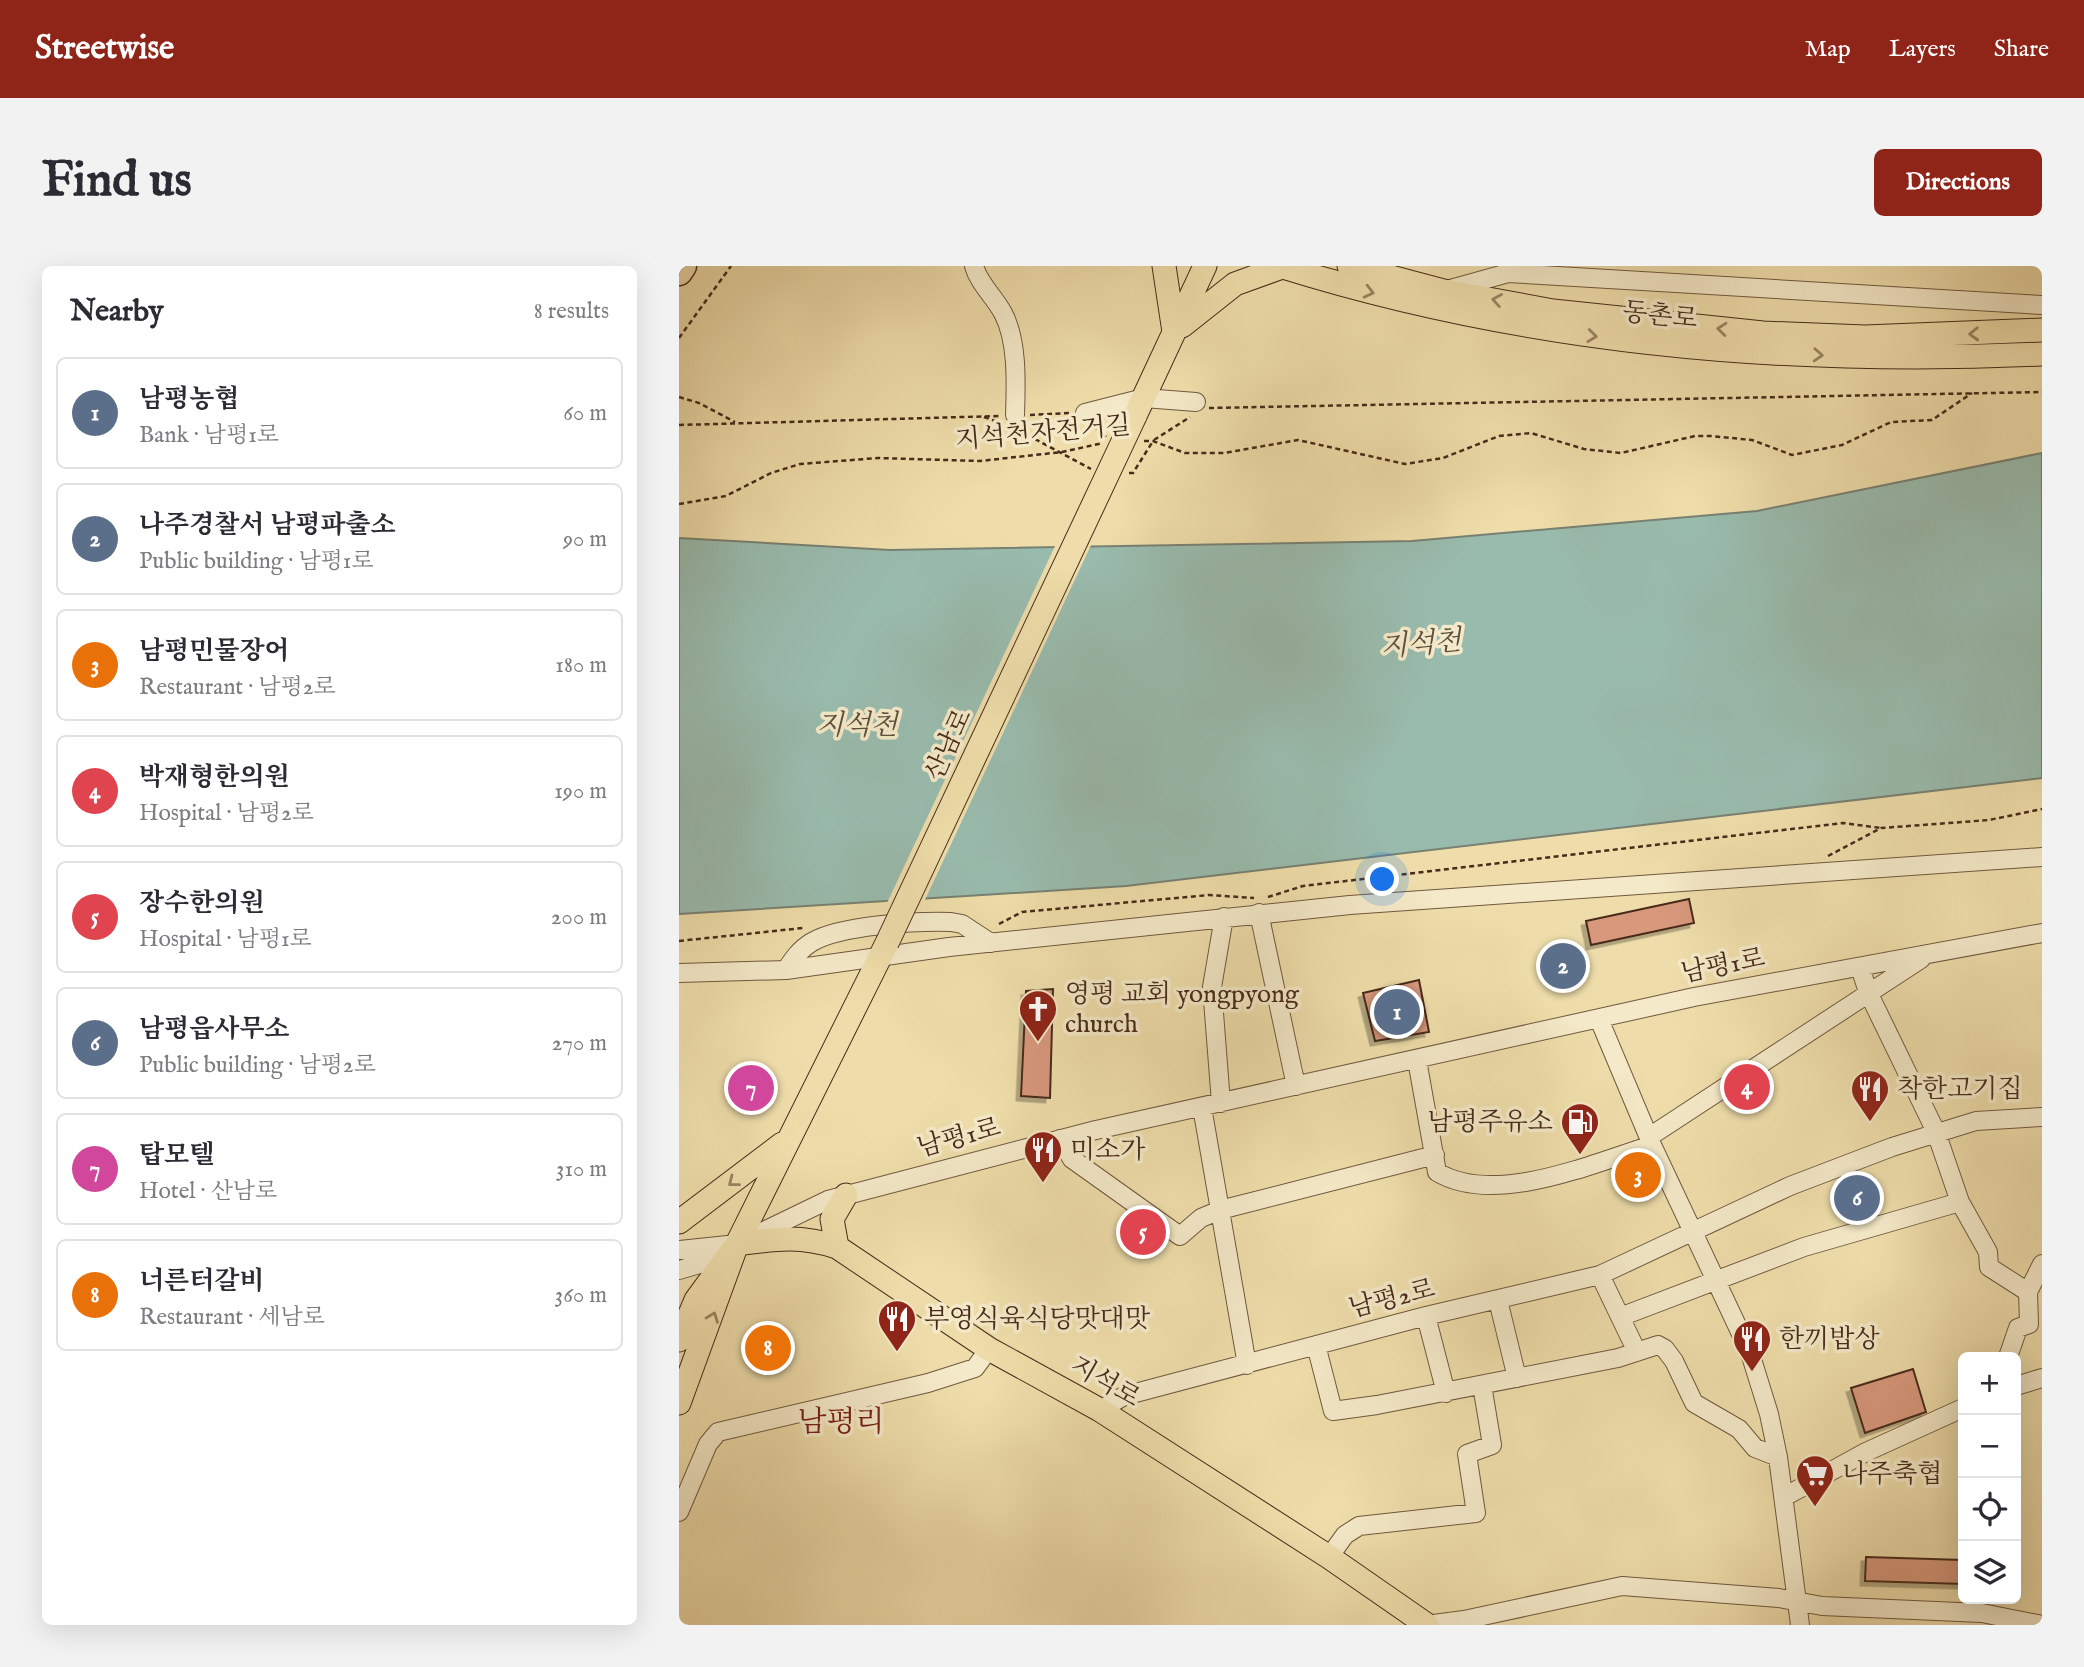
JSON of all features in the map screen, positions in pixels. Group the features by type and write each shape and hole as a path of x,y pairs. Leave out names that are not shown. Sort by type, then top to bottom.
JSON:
{"highway":[{"path":"679,272 683,266"}],"main road":[{"path":"1164,266 1174,332"},
{"name":"산남로","path":"737,1244 883,950 1205,266"},
{"path":"1174,332 1210,300 1234,284 1281,266"},
{"name":"동촌로","path":"1281,266 1365,291 1467,315 1656,345 1865,358 2042,354"},
{"name":"동촌로","path":"1349,266 1444,291 1553,311 1763,333 1865,337 2042,330"},
{"path":"679,1222 787,1140"},
{"path":"837,1247 832,1219 846,1195"},
{"name":"지석로","path":"737,1244 808,1238 837,1247 989,1349 1100,1409 1329,1557 1426,1625"},
{"path":"679,1340 696,1300 737,1244"},
{"path":"679,1403 737,1244"}],"street":[{"path":"974,266 1007,323 1016,387 1015,415"},
{"path":"1444,291 1508,273 2042,305"},
{"path":"1085,413 1140,407 1200,405"},
{"path":"679,973 786,970 883,950 1224,916 1261,903 2042,857"},
{"path":"1261,903 1296,1086"},
{"path":"1221,1102 1212,987 1224,916"},
{"path":"786,970 796,955 812,942 869,928 951,922 962,924 986,939"},
{"name":"남평1로","path":"737,1244 828,1200 1060,1139 1694,997 2042,933"},
{"path":"1417,1060 1437,1172 1447,1178 1503,1185 1539,1180 1650,1141 1868,992 1933,952"},
{"path":"1860,967 1868,992 1936,1132 1960,1202 1988,1252 1989,1267 2028,1292"},
{"path":"1599,1019 1650,1141 1750,1353 1769,1414 1778,1457 1800,1625"},
{"path":"1202,1107 1247,1365"},
{"name":"남평2로","path":"1100,1409 1124,1396 1426,1316 1600,1275 1790,1185 1936,1132 1976,1121 2042,1117"},
{"path":"1060,1139 1072,1159 1180,1236 1201,1218 1220,1210 1435,1155"},
{"path":"1620,1317 1804,1247 1960,1202"},
{"path":"679,1250 737,1244"},
{"path":"679,1270 710,1261 737,1244"},
{"path":"2010,1352 2018,1328 2029,1324 2028,1292 2042,1264"},
{"path":"1600,1275 1637,1352"},
{"path":"1498,1300 1517,1378"},
{"path":"1426,1316 1446,1392"},
{"path":"1316,1345 1333,1411 1517,1378 1658,1345 1665,1349 1694,1403 1739,1429 1755,1448 1778,1457"},
{"path":"679,1512 687,1473 718,1432 928,1384 975,1368 989,1349"},
{"path":"2021,1384 2042,1378"},
{"path":"1329,1557 1350,1529 1359,1526 1476,1513 1468,1454 1492,1445 1482,1385"},
{"path":"1784,1497 1866,1452 1958,1410"},
{"path":"1426,1625 1501,1619 1622,1586 1797,1600 1822,1606 1982,1613 2042,1625"}],"path":[{"path":"679,338 731,266"},
{"path":"1119,472 1133,473 1153,441 1200,405 2042,392"},
{"name":"지석천자전거길","path":"1140,441 1153,441 1185,453 1224,453 1298,440 1405,464 1443,458 1499,436 1531,433 1584,449 1621,453 1695,436 1710,436 1752,440 1792,455 1842,445 1891,422 1933,421 1972,393"},
{"path":"679,397 699,403 738,424"},
{"path":"679,425 1085,413 1102,436 1115,438"},
{"path":"981,416 1011,426 1093,470"},
{"name":"지석천자전거길","path":"679,504 726,496 771,473 800,464 879,458 979,461 1062,452 1113,443"},
{"path":"986,939 1022,912 1209,895 1261,903 1303,886 1830,825 1881,828 1989,820 2042,809"},
{"path":"1826,856 1881,828"},
{"path":"679,941 814,926"}],"water":[{"name":"지석천","path":"2042,453 2042,778 1126,886 679,914 679,538 890,550 1412,541 1757,511"}],"pier":[{"path":"1092,543 924,902 886,905 1056,544"}],"building":[{"path":"1689,899 1694,923 1591,945 1586,921"},
{"path":"1419,980 1429,1032 1375,1041 1363,993"},
{"name":"영평 교회 yongpyong church","path":"1053,989 1050,1098 1021,1096 1026,991"},
{"path":"1913,1369 1926,1412 1865,1433 1851,1388"},
{"path":"1866,1557 1958,1560 1958,1584 1865,1581"}],"place":[{"name":"나주경찰서 남평파출소","path":"1563,966"},
{"name":"남평농협","path":"1397,1012"},
{"name":"영평 교회 yongpyong church","path":"1038,1043"},
{"name":"박재형한의원","path":"1747,1087"},
{"name":"탑모텔","path":"751,1088"},
{"name":"착한고기집","path":"1870,1123"},
{"name":"남평주유소","path":"1580,1156"},
{"name":"남평민물장어","path":"1638,1175"},
{"name":"미소가","path":"1043,1184"},
{"name":"남평읍사무소","path":"1857,1198"},
{"name":"장수한의원","path":"1143,1232"},
{"name":"너른터갈비","path":"768,1348"},
{"name":"부영식육식당맛대맛","path":"897,1353"},
{"name":"한끼밥상","path":"1752,1373"},
{"name":"나주축협","path":"1815,1508"}],"district":[{"name":"남평리","path":"841,1423"}]}
